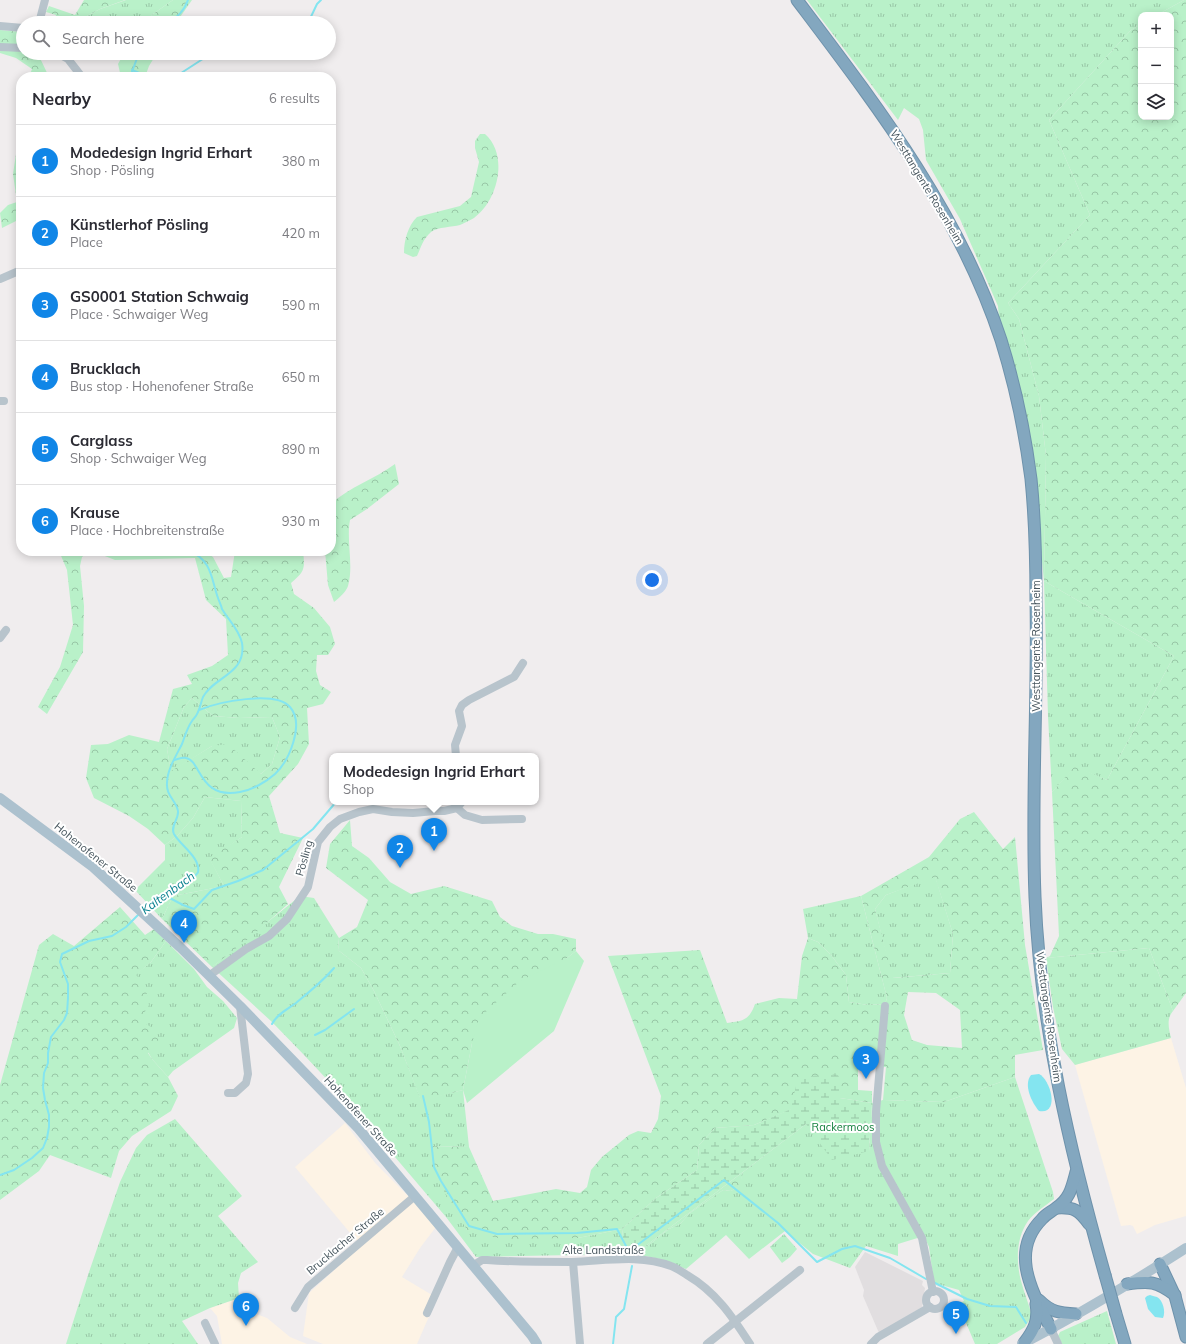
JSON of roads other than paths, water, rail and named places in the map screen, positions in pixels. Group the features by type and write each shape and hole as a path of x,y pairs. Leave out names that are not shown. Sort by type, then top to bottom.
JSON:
{"highway":[{"name":"Westtangente Rosenheim","path":"797,0 892,128 951,224 971,264 992,316 1010,371 1018,405 1030,474 1035,540 1037,629 1034,825 1035,899 1043,996 1064,1116 1091,1226 1124,1344"},
{"path":"1051,1329 1028,1279 1025,1264 1026,1245 1036,1226 1048,1213 1057,1208 1070,1194 1077,1169"},
{"path":"1057,1208 1068,1208 1078,1211 1091,1226"},
{"path":"1160,1264 1175,1296 1186,1337 1186,1344"},
{"path":"1127,1284 1150,1282 1160,1286 1175,1296"},
{"path":"1035,1295 1052,1311 1076,1314"},
{"path":"1023,1344 1034,1329 1037,1319 1035,1295"}],"main road":[{"name":"Hohenofener Straße","path":"0,798 90,865 128,898 210,975 358,1128 474,1265 537,1344"},
{"path":"1023,1344 1051,1329 1186,1248"}],"street":[{"path":"41,16 45,0"},
{"path":"0,26 16,27"},
{"path":"0,47 16,48"},
{"path":"69,60 78,72"},
{"path":"0,278 16,272"},
{"path":"0,638 6,630"},
{"path":"456,753 455,745 462,726 460,712 462,705 514,677 523,663"},
{"name":"Pösling","path":"210,975 246,949 269,936 287,919 308,887 318,842 330,827 340,819 359,812 374,809 413,813 444,811 460,805 465,815 482,820 522,819"},
{"path":"228,1093 234,1093 246,1083 248,1074 240,1006"},
{"path":"885,1006 876,1112 876,1142 882,1166 922,1238 933,1292"},
{"name":"Brucklacher Straße","path":"295,1308 308,1287 415,1196"},
{"path":"427,1313 458,1247"},
{"name":"Alte Landstraße","path":"474,1265 482,1260 573,1262 616,1259 657,1262 673,1267 702,1284 736,1322 750,1344"},
{"path":"573,1262 580,1344"},
{"path":"707,1344 800,1270"},
{"path":"871,1344 878,1337 930,1307 938,1308 943,1303 942,1295 938,1292 933,1292 927,1297 927,1302 930,1307"},
{"path":"204,1323 215,1344"},
{"path":"1051,1329 1058,1344"}],"water":[{"path":"1039,1074 1043,1077 1050,1089 1051,1103 1050,1108 1046,1111 1039,1111 1031,1099 1028,1089 1031,1075"},
{"path":"1150,1295 1157,1297 1161,1301 1164,1310 1163,1318 1155,1317 1148,1309 1145,1298"}],"waterway":[{"name":"Kaltenbach","path":"176,16 185,7 188,0"},
{"path":"311,16 317,4 321,0"},
{"name":"Kaltenbach","path":"132,72 136,60"},
{"path":"183,72 201,60"},
{"path":"132,70 137,72"},
{"name":"Kaltenbach","path":"143,909 151,903 174,892 198,872 198,867 193,857 173,831 178,811 168,791 168,773 189,726 198,712 203,697 214,684 234,668 239,662 242,653 241,638 222,609 210,570 198,556"},
{"name":"Kaltenbach","path":"174,760 180,758 191,760 203,779 209,785 216,790 227,793 245,791 263,783 275,774 290,752 296,732 296,723 294,714 290,707 283,702 260,698 246,699 219,704 199,710"},
{"path":"166,896 194,909 212,890 263,870 313,829 333,805"},
{"name":"Kaltenbach","path":"0,1175 14,1170 32,1158 43,1148 47,1138 49,1115 43,1088 44,1073 48,1063 51,1037 64,1020 67,1013 68,984 60,962 62,954 89,941 112,936 126,927 139,914"},
{"path":"272,1024 274,1020 311,991 334,968"},
{"path":"315,1035 325,1030 354,1009"},
{"path":"423,1096 429,1122 434,1167 469,1226 497,1234 577,1233 617,1229 626,1246 626,1251 632,1249 724,1180 778,1223 817,1262 842,1249 855,1246 890,1258 926,1279"},
{"path":"613,1344 616,1317 624,1309 632,1266"},
{"path":"933,1282 967,1299 990,1306 1016,1307 1026,1323"}],"place":[{"name":"Modedesign Ingrid Erhart","path":"434,851"},
{"name":"Künstlerhof Pösling","path":"400,868"},
{"name":"Brucklach","path":"184,943"},
{"name":"GS0001 Station Schwaig","path":"866,1079"},
{"name":"Krause","path":"246,1326"},
{"name":"Carglass","path":"956,1334"}],"park label":[{"name":"Rackermoos","path":"843,1127"}]}
